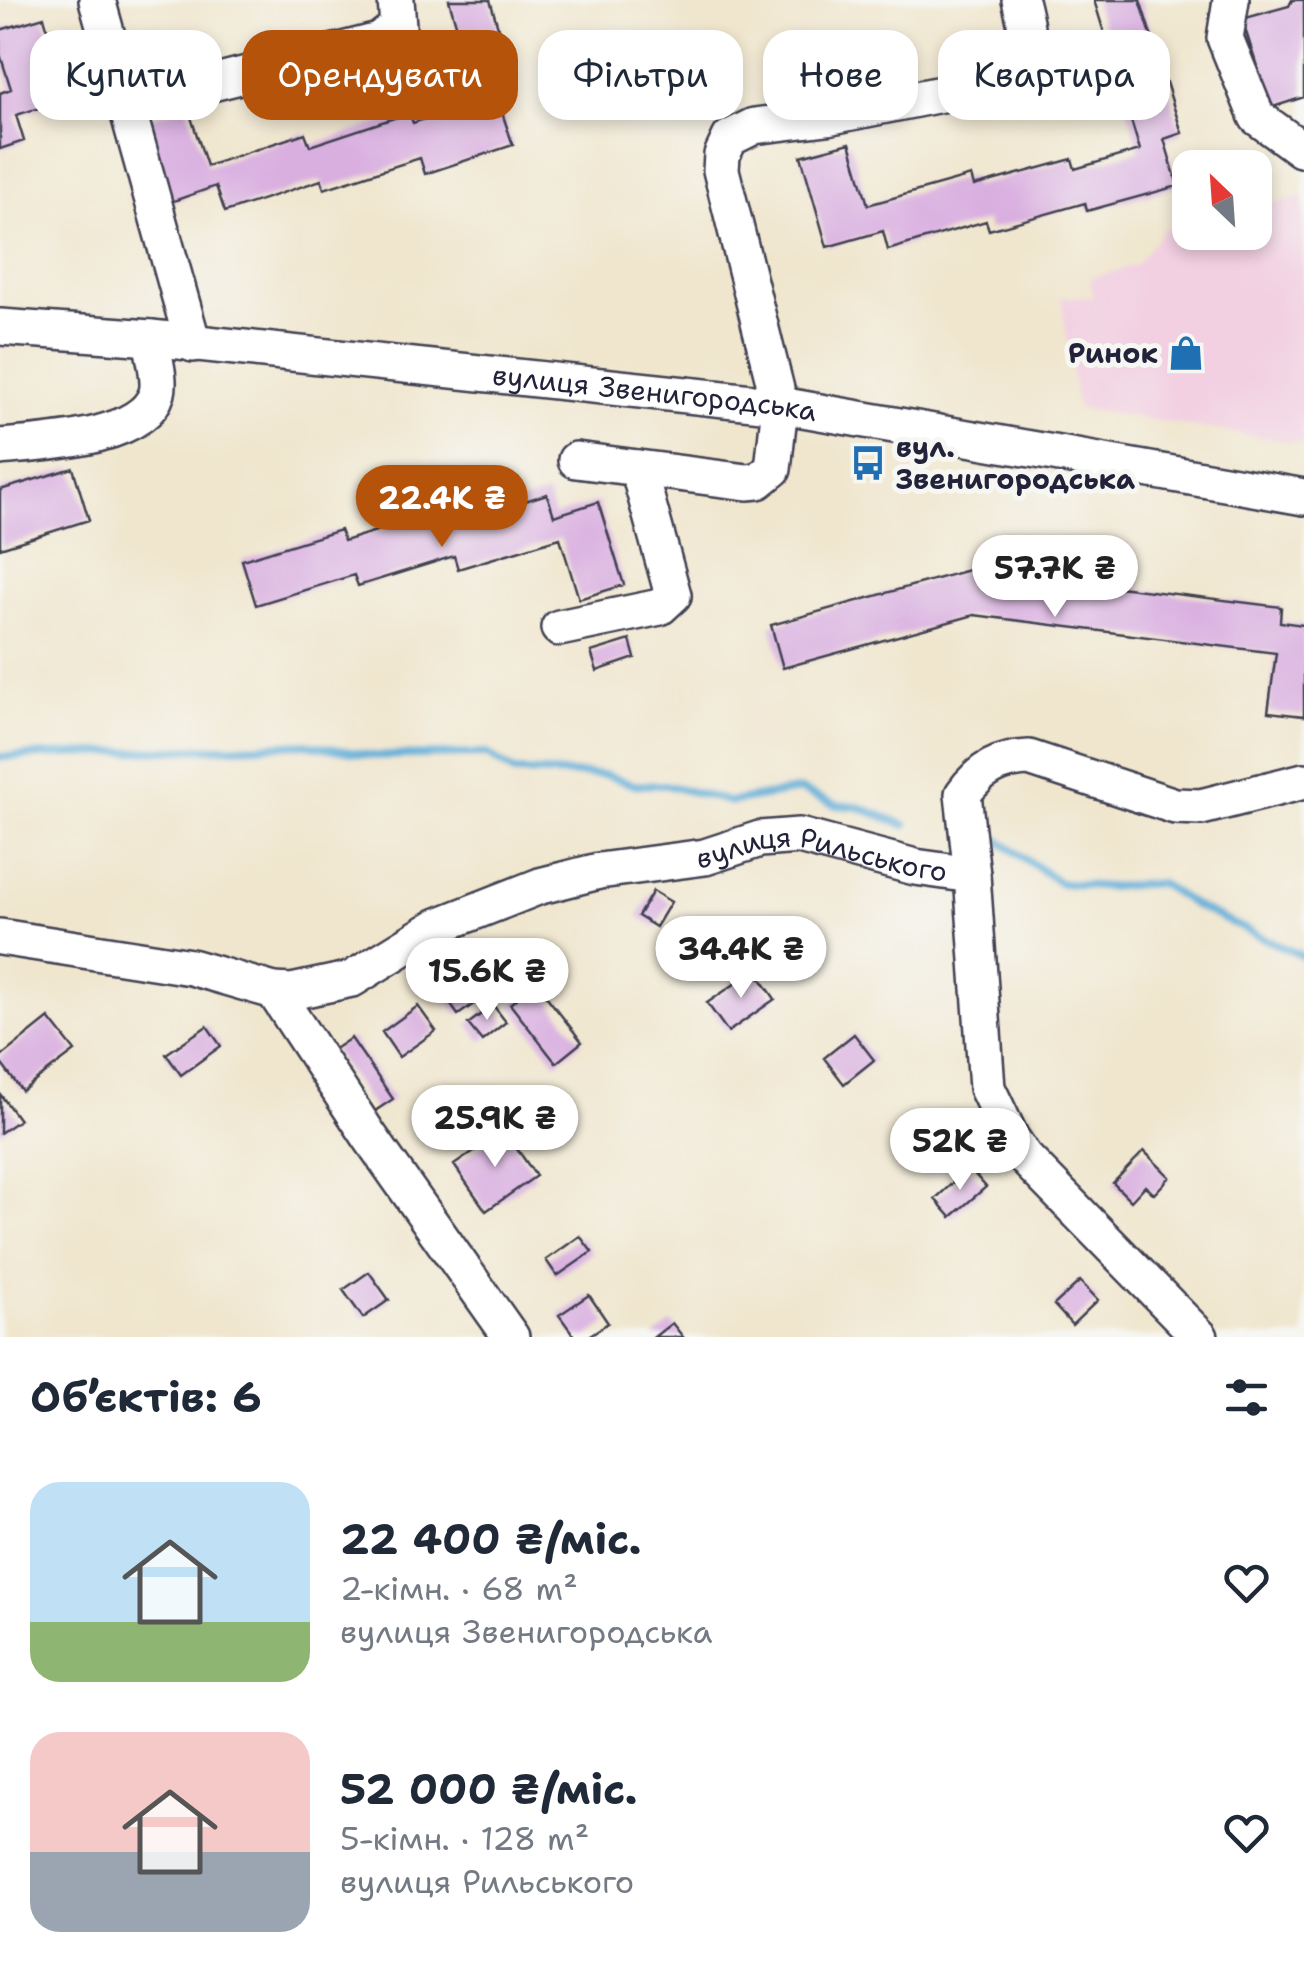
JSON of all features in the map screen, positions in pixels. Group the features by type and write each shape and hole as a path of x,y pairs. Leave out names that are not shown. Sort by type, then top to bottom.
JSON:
{"street":[{"path":"97,0 106,30"},
{"path":"222,80 379,41 398,26 396,0"},
{"path":"576,460 758,481 774,469 780,405 721,170 725,146 730,138 754,126 827,117 996,83 1013,72 1025,57 1029,34 1020,0"},
{"path":"1231,0 1225,38 1257,117 1301,149"},
{"path":"132,120 192,344"},
{"name":"вулиця Звенигородська","path":"0,327 151,338 780,405 1304,496"},
{"path":"0,447 79,440 148,411 158,390 151,338"},
{"path":"560,628 660,607 672,595 638,468"},
{"path":"972,875 964,794 974,778 1010,759 1029,758 1174,806 1201,807 1304,781"},
{"name":"вулиця Рильського","path":"274,991 311,989 352,978 438,926 540,886 599,871 705,857 760,840 799,836 915,867 972,875 987,1088 1011,1138 1024,1157 1200,1337"},
{"path":"0,938 191,967 274,991 511,1337"}],"shaded area":[{"name":"Ринок","path":"1304,196 1304,444 1077,408 1061,297 1093,297 1090,278 1136,265 1164,229 1172,227 1172,250 1272,250 1272,203"}],"building":[{"path":"449,0 490,0 499,30 458,30"},
{"path":"1094,0 1140,0 1149,30 1103,30"},
{"path":"1292,0 1304,0 1304,97 1270,108 1242,19 1289,6"},
{"path":"44,17 48,30 30,30 30,111 16,115 24,141 0,149 0,93 11,89 0,54 0,30"},
{"path":"1170,95 1182,133 1164,139 1172,166 1172,188 1087,211 1085,203 989,230 986,221 888,250 883,231 827,247 801,156 850,143 868,205 971,176 974,186 1072,159 1075,169 1140,150 1131,120 1170,120"},
{"path":"192,120 207,166 305,133 310,146 388,120 504,120 513,145 425,174 420,158 324,189 321,180 225,212 216,186 168,203 140,121"},
{"path":"73,468 89,520 0,548 0,490"},
{"path":"547,494 554,516 598,502 624,585 579,599 560,538 458,569 454,556 358,586 354,575 256,605 242,560 340,530 344,541 440,511 445,526"},
{"path":"972,569 1281,607 1280,622 1304,625 1304,716 1268,712 1276,653 974,615 783,668 771,625"},
{"path":"630,640 635,658 597,671 591,652"},
{"path":"653,891 671,902 656,927 638,916"},
{"path":"463,958 488,994 458,1015 433,979"},
{"path":"755,970 775,999 728,1032 707,1003"},
{"path":"536,983 582,1042 556,1063 510,1004"},
{"path":"493,1005 506,1022 482,1041 468,1024"},
{"path":"418,1006 436,1031 399,1057 382,1032"},
{"path":"49,1018 75,1051 22,1091 0,1057"},
{"path":"207,1026 221,1046 181,1075 166,1054"},
{"path":"854,1034 874,1060 844,1084 824,1058"},
{"path":"351,1038 393,1099 375,1111 333,1050"},
{"path":"0,1094 19,1120 0,1133"},
{"path":"504,1130 536,1176 486,1211 454,1165"},
{"path":"1144,1151 1170,1177 1154,1194 1145,1186 1131,1201 1113,1183"},
{"path":"969,1168 986,1187 951,1217 935,1199"},
{"path":"580,1236 592,1252 557,1276 546,1260"},
{"path":"369,1272 389,1300 363,1318 343,1290"},
{"path":"1080,1281 1098,1300 1072,1325 1054,1305"},
{"path":"589,1295 608,1323 587,1337 575,1337 559,1315"},
{"path":"672,1323 683,1337 654,1337"}],"waterway":[{"path":"0,757 306,744 374,756 487,754 514,772 605,775 635,785 666,785 730,802 800,790 905,825"},
{"path":"981,828 1060,883 1109,887 1160,883 1195,906 1304,957"}],"place":[{"name":"Ринок","path":"1186,353"},
{"name":"вул. Звенигородська","path":"868,463"}]}
